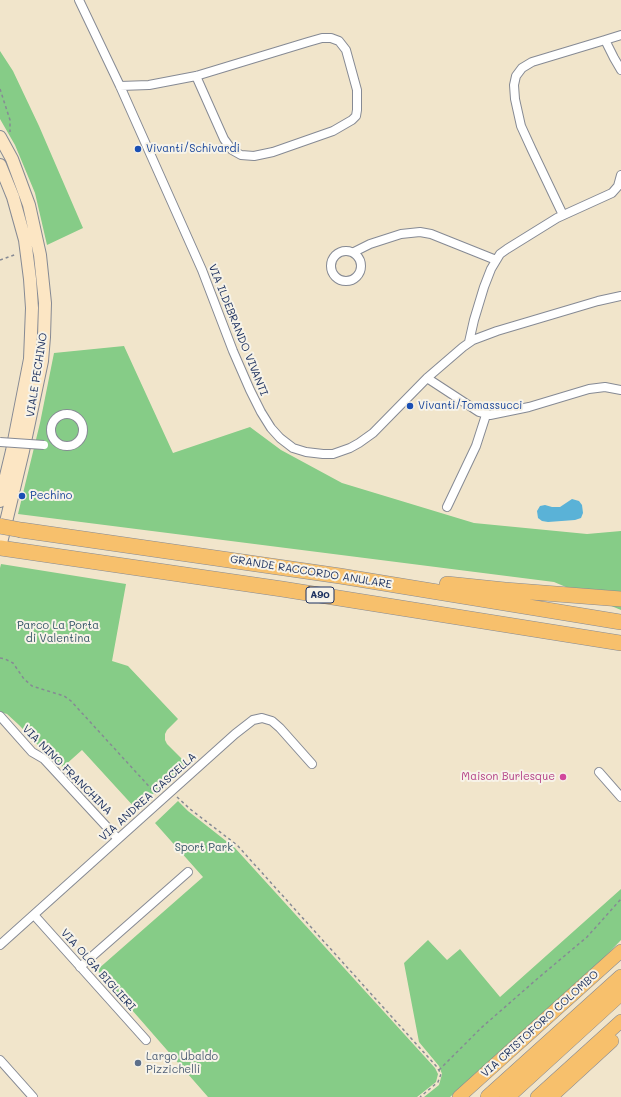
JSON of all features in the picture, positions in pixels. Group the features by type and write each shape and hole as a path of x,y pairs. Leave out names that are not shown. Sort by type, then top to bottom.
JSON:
{"highway":[{"name":"GRANDE RACCORDO ANULARE","path":"0,526 340,576 621,622"},
{"name":"GRANDE RACCORDO ANULARE","path":"0,547 18,551 290,590 621,643"},
{"path":"340,576 412,580 505,590 621,599"},
{"path":"575,636 621,651"},
{"name":"VIA CRISTOFORO COLOMBO","path":"488,1097 621,976"},
{"path":"507,1097 621,994"},
{"path":"519,1097 558,1058 566,1044"}],"main road":[{"name":"VIA CRISTOFORO COLOMBO","path":"459,1097 621,951"},
{"path":"537,1097 621,1021"},
{"path":"551,1097 621,1032"}],"street":[{"name":"VIA ILDEBRANDO VIVANTI","path":"79,0 120,86 208,284 246,382 266,420 280,438 293,448 310,453 330,454 346,450 373,433 427,378 469,342 476,338 497,330 598,301 621,296"},
{"path":"563,215 521,126 515,99 515,78 518,71 527,65 621,35"},
{"path":"120,86 149,85 196,76 322,38 333,38 340,41 346,50 357,90 358,110 356,116 352,120 333,131 273,152 258,155 243,155 234,152 226,142 196,76"},
{"path":"605,40 621,70"},
{"name":"VIALE PECHINO","path":"5,135 13,163 29,206 39,246 44,288 45,329 43,352 18,451"},
{"name":"VIALE PECHINO","path":"0,165 15,204 26,251 32,296 31,346 18,451"},
{"path":"469,342 484,287 500,254 507,248 563,215 612,193 618,186 621,175"},
{"path":"354,252 370,244 401,234 420,232 432,234 496,260"},
{"path":"427,378 476,411 486,415 498,415 589,389 605,387 621,390"},
{"path":"0,442 71,446 80,440 83,431 80,420 65,414 55,419 50,429 50,435 56,444"},
{"path":"447,507 473,453 486,415"},
{"path":"0,502 18,451"},
{"path":"0,547 18,451"},
{"name":"VIA NINO FRANCHINA","path":"0,716 32,752 44,759 118,839"},
{"name":"VIA ANDREA CASCELLA","path":"0,945 235,734 253,720 266,718 272,721 312,764"},
{"path":"600,772 621,797"},
{"path":"80,968 188,872"},
{"name":"VIA OLGA BIGLIERI","path":"34,915 146,1040"},
{"path":"610,961 621,948"},
{"path":"0,1060 33,1097"}],"path":[{"path":"0,89 10,120 5,135"},
{"path":"0,260 26,251"},
{"path":"0,658 13,663 24,679 32,686 64,696 71,701 156,794"},
{"path":"173,797 176,796 190,809 237,845 439,1070 441,1074 438,1082 420,1097"},
{"path":"439,1070 481,1028 587,937 621,900"}],"green space":[{"path":"0,51 13,71 39,126 83,228 47,245 35,193 15,145 0,119"},
{"path":"124,346 173,453 250,427 281,450 342,483 474,523 587,534 621,531 621,610 554,582 18,514 40,423 54,353"},
{"name":"Parco La Porta di Valentina","path":"1,564 126,584 112,661 128,666 178,719 167,730 165,740 167,744 187,764 136,809 82,750 63,767 51,759 7,714 0,712"},
{"name":"Sport Park","path":"178,801 188,811 235,848 435,1068 438,1074 436,1082 417,1097 208,1097 97,970 203,877 155,823"},
{"path":"621,889 621,940 600,962 450,1097 424,1097 439,1085 442,1074 439,1066 419,1042 404,963 428,940 447,960 460,949 500,997"}],"water":[{"path":"572,499 579,501 582,505 583,513 581,518 575,520 548,522 542,521 538,518 537,511 540,506 545,505 560,507"}],"place":[{"name":"Vivanti/Schivardi","path":"138,149"},
{"name":"Vivanti/Tomassucci","path":"410,406"},
{"name":"Pechino","path":"22,496"},
{"name":"Maison Burlesque","path":"563,777"},
{"name":"Largo Ubaldo Pizzichelli","path":"138,1063"}]}
